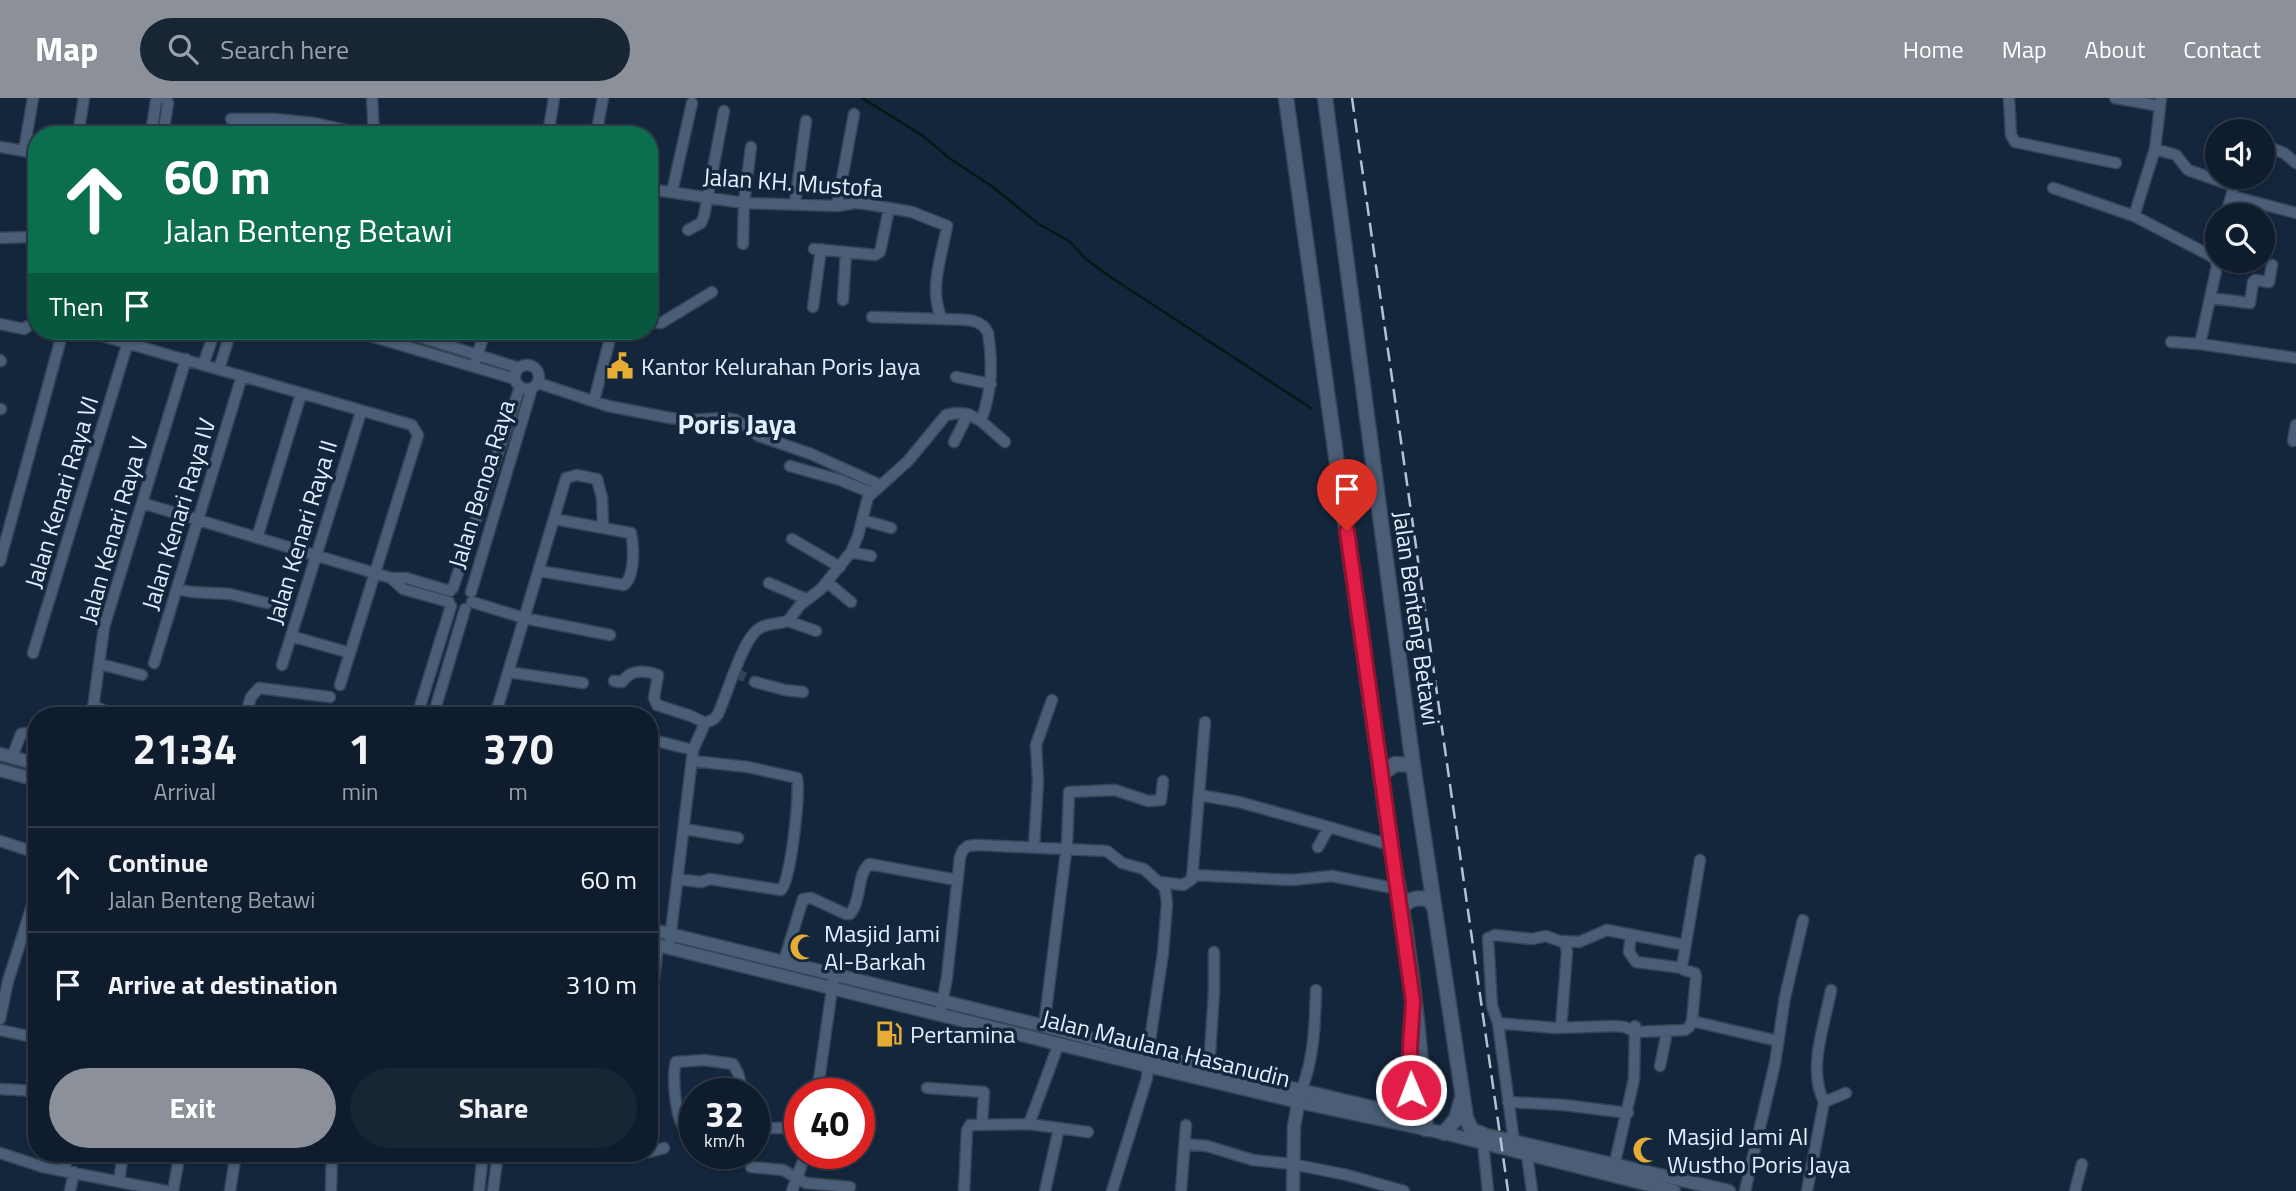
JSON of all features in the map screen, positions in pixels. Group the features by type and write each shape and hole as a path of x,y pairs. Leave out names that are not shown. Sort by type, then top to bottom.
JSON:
{"main road":[{"name":"Jalan Benteng Betawi","path":"1325,98 1433,905 1469,1127 1483,1139"},
{"path":"1287,99 1401,909 1426,1129"},
{"path":"1382,774 1395,764 1413,765"},
{"path":"1401,909 1406,902 1413,899 1429,899 1433,905"},
{"path":"1444,1133 1456,1119 1462,1093"}],"street":[{"path":"28,126 33,98"},
{"path":"79,126 84,98"},
{"path":"152,126 156,101 159,98"},
{"path":"164,126 168,103 166,98"},
{"path":"372,98 374,126"},
{"path":"549,126 554,98"},
{"path":"598,126 603,98"},
{"path":"2009,98 2011,135 2015,142 2116,163"},
{"path":"2115,98 2160,102 2155,149 2134,216"},
{"path":"672,192 692,103"},
{"path":"688,230 703,219 724,111"},
{"path":"836,206 854,114"},
{"path":"231,119 275,119 328,126"},
{"path":"795,203 806,121"},
{"path":"24,151 28,127"},
{"path":"0,147 28,152"},
{"path":"743,244 744,203 751,147"},
{"path":"2155,149 2176,155 2188,170 2235,186 2230,203"},
{"path":"2275,150 2296,163"},
{"path":"2053,188 2134,216 2205,253"},
{"name":"Jalan KH. Mustofa","path":"658,190 744,203 836,206 855,202 912,212 947,226 935,292 935,304 942,319"},
{"path":"2232,196 2296,213"},
{"path":"813,307 817,249 874,255 880,252 889,209"},
{"path":"0,238 28,237"},
{"path":"843,300 846,252"},
{"path":"2200,344 2215,273"},
{"path":"2211,298 2250,303 2253,282 2270,282 2271,273"},
{"path":"658,323 712,292"},
{"path":"872,317 974,321 985,327 991,353 991,384 981,421"},
{"path":"0,324 24,330 28,326"},
{"path":"0,561 61,340"},
{"path":"120,340 412,425 418,435 340,685"},
{"path":"203,365 212,340"},
{"path":"219,369 228,340"},
{"name":"Jalan Benoa Raya","path":"403,340 535,385"},
{"name":"Jalan Benoa Raya","path":"432,340 478,354 518,378"},
{"path":"474,366 482,340"},
{"path":"594,401 610,340"},
{"name":"Jalan Kenari Raya VI","path":"33,653 128,342"},
{"path":"2171,342 2296,358"},
{"name":"Jalan Kenari Raya V","path":"94,707 104,627 186,359"},
{"name":"Jalan Benoa Raya","path":"420,707 518,378 526,364 534,367 539,374 436,707"},
{"name":"Jalan Kenari Raya IV","path":"154,663 242,376"},
{"path":"956,377 991,384"},
{"path":"535,385 670,418 736,420 759,436 811,454 876,489"},
{"path":"257,538 301,394"},
{"name":"Jalan Kenari Raya II","path":"282,665 360,412"},
{"path":"954,442 968,414"},
{"path":"788,621 806,599 827,582 850,552 858,536 867,501 876,489 908,461 946,415 968,414 981,421 1005,442"},
{"path":"2293,441 2296,425"},
{"path":"790,466 876,489"},
{"path":"498,707 566,478 577,475 597,479 600,486 603,527"},
{"path":"142,503 391,578 403,589 451,597 463,587 469,601 524,618 610,635"},
{"path":"539,571 624,585 630,578 633,547 631,533 554,519"},
{"path":"863,520 891,528"},
{"path":"792,539 840,567"},
{"path":"850,552 871,556"},
{"path":"827,582 851,601"},
{"path":"769,583 806,599"},
{"path":"177,589 230,594 267,603"},
{"path":"451,597 457,610 469,601"},
{"path":"658,967 673,908 692,755 705,723 719,714 747,644 755,632 767,625 788,621 816,631"},
{"path":"291,636 350,653"},
{"path":"100,664 142,675"},
{"path":"508,672 583,683"},
{"path":"614,681 622,682 630,673 635,672 657,675 654,698 657,705 705,723"},
{"path":"755,682 803,692"},
{"path":"248,707 251,697 259,688 330,697"},
{"path":"1034,847 1037,745 1052,700"},
{"path":"1160,882 1183,885 1190,881 1192,875 1205,723"},
{"path":"28,732 23,733 11,751 28,760"},
{"path":"658,742 692,755 797,778 793,839 787,880 781,890 710,879 701,882 677,879"},
{"path":"0,769 28,777"},
{"path":"1045,1022 1069,792 1115,790 1149,801 1161,800 1163,781"},
{"path":"1199,795 1239,802 1390,845"},
{"path":"1318,847 1329,827"},
{"path":"684,829 738,838"},
{"path":"0,841 28,850"},
{"path":"940,1015 947,977 960,857 968,846 1110,852 1122,863 1144,869 1160,882 1166,893 1167,904 1147,1078 1112,1191"},
{"path":"1683,968 1700,860"},
{"path":"784,961 801,902 808,898 850,914 858,899 862,876 869,864 957,880"},
{"path":"1192,875 1292,880 1332,876 1398,889"},
{"path":"0,1019 4,983 28,915"},
{"path":"1746,1187 1803,920"},
{"path":"1532,1191 1508,1101 1498,1023 1492,1006 1488,938 1495,935 1532,939 1546,936 1579,942 1607,930 1685,945"},
{"path":"1498,1023 1561,1028 1614,1026 1667,1032 1685,1030 1692,1021 1695,973 1683,968 1636,962 1629,952 1631,935"},
{"name":"Jalan Maulana Hasanudin","path":"663,939 784,961 833,981 943,996 1059,1043 1149,1052 1299,1097 1426,1129 1483,1139 1613,1170 1729,1191"},
{"name":"Jalan Maulana Hasanudin","path":"663,939 833,981 940,1015 1015,1026 1045,1022 1299,1097 1393,1112 1403,1111 1410,1101 1413,1001"},
{"path":"1561,1028 1567,952 1563,941"},
{"path":"1209,1069 1214,992 1213,952"},
{"path":"819,1078 833,981"},
{"path":"1293,1191 1292,1164 1299,1097 1310,1063 1316,990"},
{"path":"1807,1191 1824,1101 1818,1090 1816,1077 1831,990"},
{"path":"1692,1021 1779,1041"},
{"path":"1613,1170 1634,1079 1635,1029"},
{"path":"0,1030 28,1036"},
{"path":"1660,1066 1667,1032"},
{"path":"1030,1124 1059,1043"},
{"path":"679,1119 674,1076 676,1062 704,1060 733,1064 739,1078"},
{"path":"927,1088 984,1092 982,1123"},
{"path":"0,1089 28,1091"},
{"path":"1824,1101 1846,1093"},
{"path":"1508,1101 1628,1113"},
{"path":"964,1191 968,1128 972,1124 1030,1124 1088,1132"},
{"path":"1181,1191 1186,1125"},
{"path":"1045,1191 1059,1128"},
{"path":"1483,1139 1488,1191"},
{"name":"Jalan Maulana Hasanudin","path":"1483,1139 1522,1148"},
{"path":"1185,1144 1207,1146 1253,1160 1292,1164 1347,1175 1404,1191"},
{"path":"658,1150 664,1148"},
{"path":"0,1153 43,1167 166,1191"},
{"path":"68,1162 70,1191"},
{"path":"119,1181 122,1162"},
{"path":"173,1191 178,1162"},
{"path":"230,1191 235,1162"},
{"path":"331,1191 332,1162"},
{"path":"479,1191 483,1162"},
{"path":"493,1191 497,1162"},
{"path":"2076,1191 2082,1164"},
{"path":"770,1169 783,1170 806,1183 850,1187"},
{"path":"792,1191 801,1169"},
{"name":"Jalan Maulana Hasanudin","path":"1613,1170 1653,1189 1674,1191"}],"waterway":[{"path":"862,98 923,136 1037,223 1069,241 1087,260 1112,278 1311,408"}],"tunnel":[{"path":"736,673 755,682"}],"railway":[{"path":"1352,98 1508,1191"}],"place":[{"name":"Kantor Kelurahan Poris Jaya","path":"620,366"},
{"name":"Masjid Jami Al-Barkah","path":"803,947"},
{"name":"Pertamina","path":"889,1034"},
{"name":"Masjid Jami Al Wustho Poris Jaya","path":"1646,1150"}],"district":[{"name":"Poris Jaya","path":"737,423"}],"route":[{"path":"1347,531 1413,1001 1411,1090"}]}
